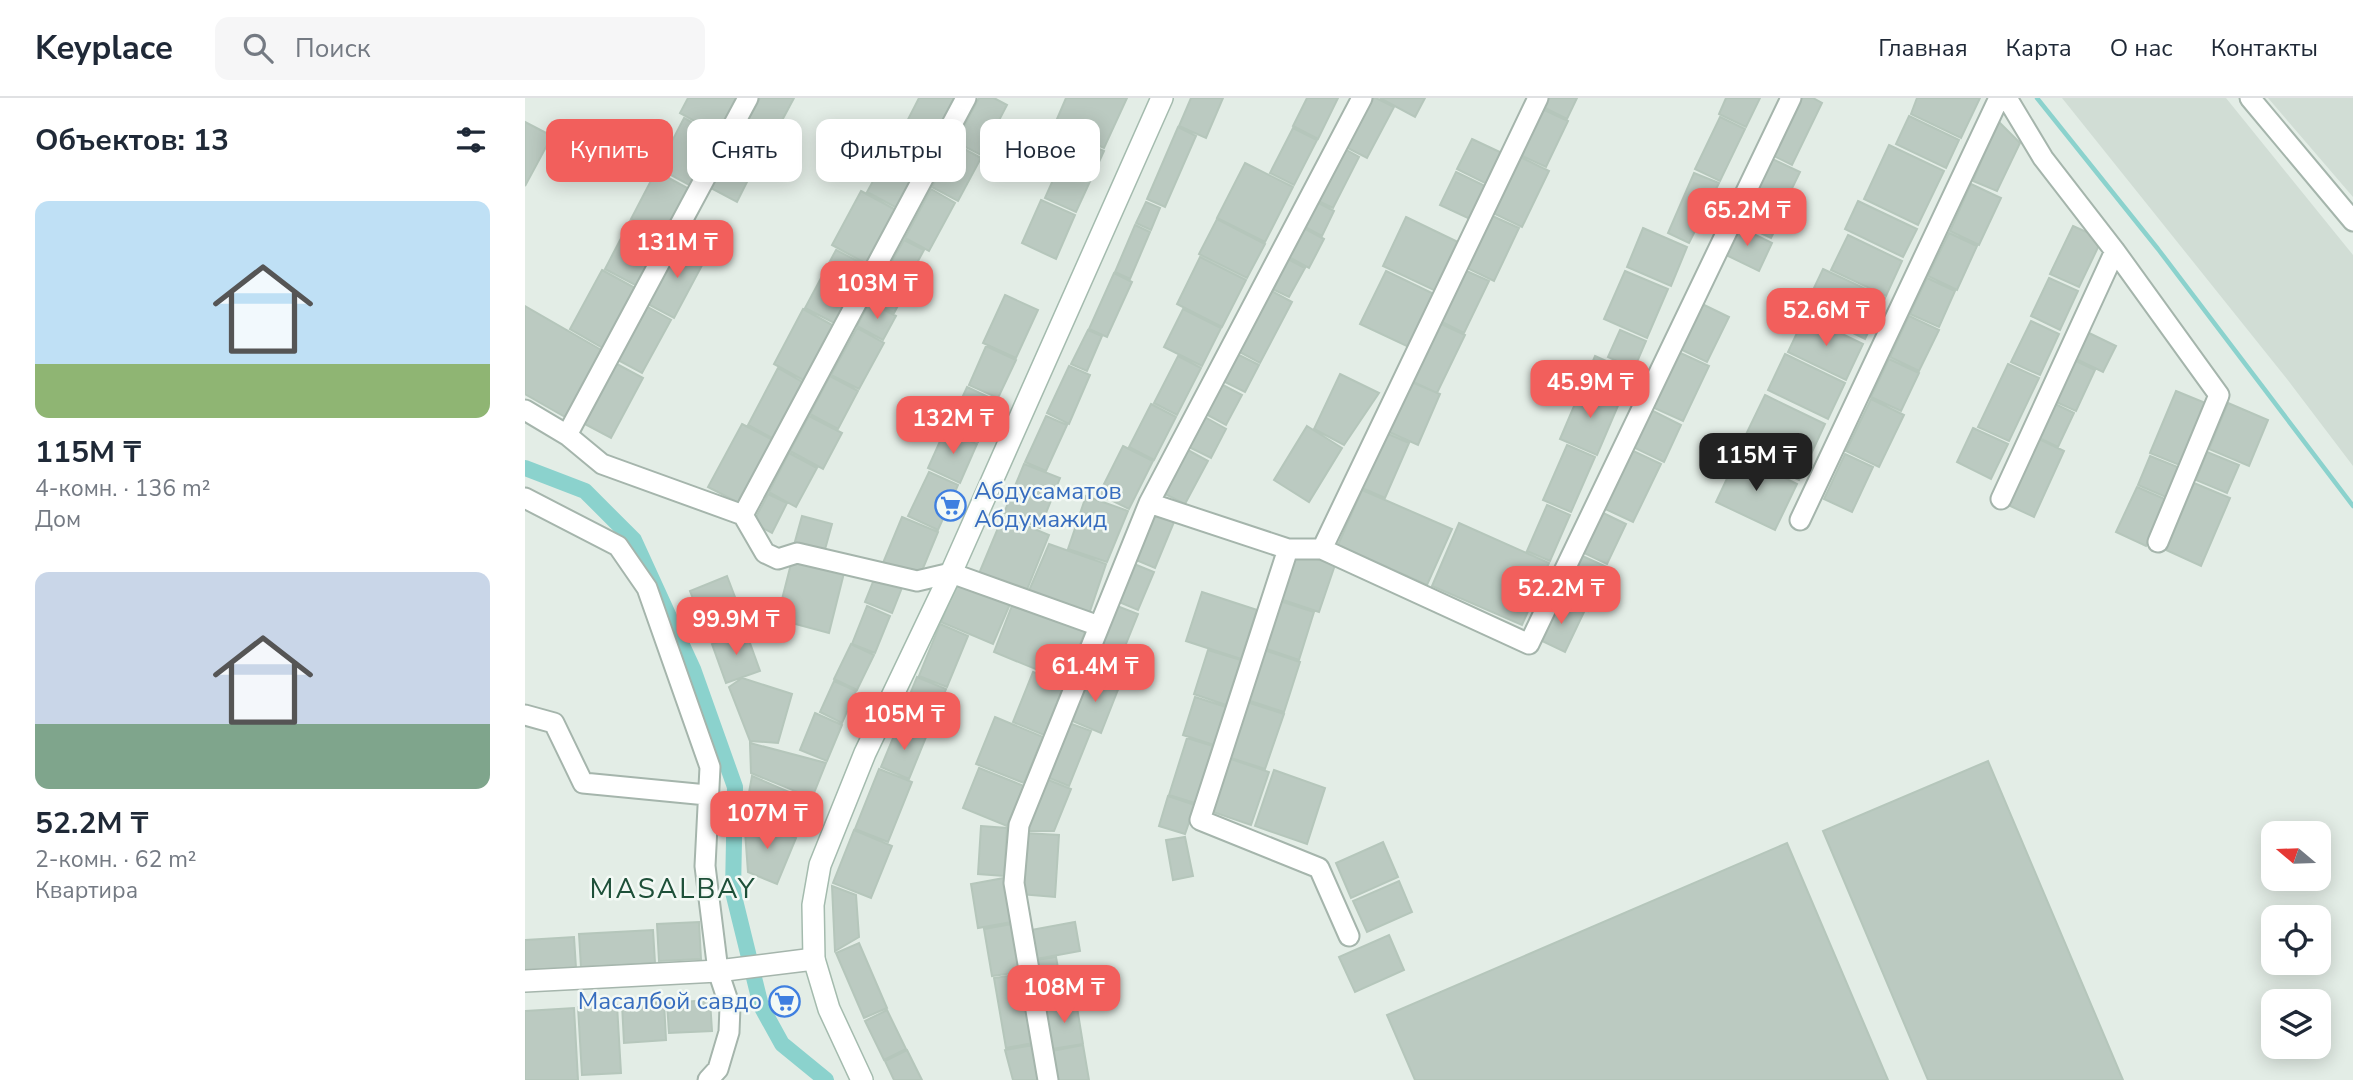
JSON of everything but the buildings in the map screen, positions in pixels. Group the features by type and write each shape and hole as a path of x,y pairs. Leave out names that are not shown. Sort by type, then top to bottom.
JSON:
{"main road":[{"path":"862,1080 829,1009 814,959 813,905 820,865 865,753 950,573 1162,98"},
{"path":"525,981 717,971 814,959"}],"street":[{"path":"567,435 747,98"},
{"path":"743,515 966,98"},
{"path":"1048,1080 1014,883 1019,825 1149,503 1362,98"},
{"path":"1322,549 1538,98"},
{"path":"1149,503 1288,549 1322,549 1529,644 1791,98"},
{"path":"1800,520 1999,98"},
{"path":"2007,98 2043,158 2115,251 2219,395 2158,542"},
{"path":"2250,98 2353,221"},
{"path":"2001,499 2115,251"},
{"path":"525,410 567,435 602,464 743,515 765,553 778,559 797,552 917,581 950,573 1100,626"},
{"path":"525,498 618,546 647,588 710,767 706,795 705,866 717,971 730,1007 729,1032 717,1076"},
{"path":"1288,549 1200,820 1319,868 1349,936"},
{"path":"525,715 554,723 583,783 706,795"}],"shaded area":[{"path":"2062,98 2226,98 2353,255 2353,466 2287,379"},
{"path":"2268,98 2353,98 2353,197"}],"waterway":[{"path":"2037,98 2158,249 2353,506"},
{"path":"525,468 585,491 634,540 693,669 735,787 733,892 761,1006 782,1044 826,1080"}],"place":[{"name":"Абдусаматов Абдумажид","path":"951,505"},
{"name":"Масалбой савдо","path":"785,1001"}],"district":[{"name":"MASALBAY","path":"673,888"}]}
